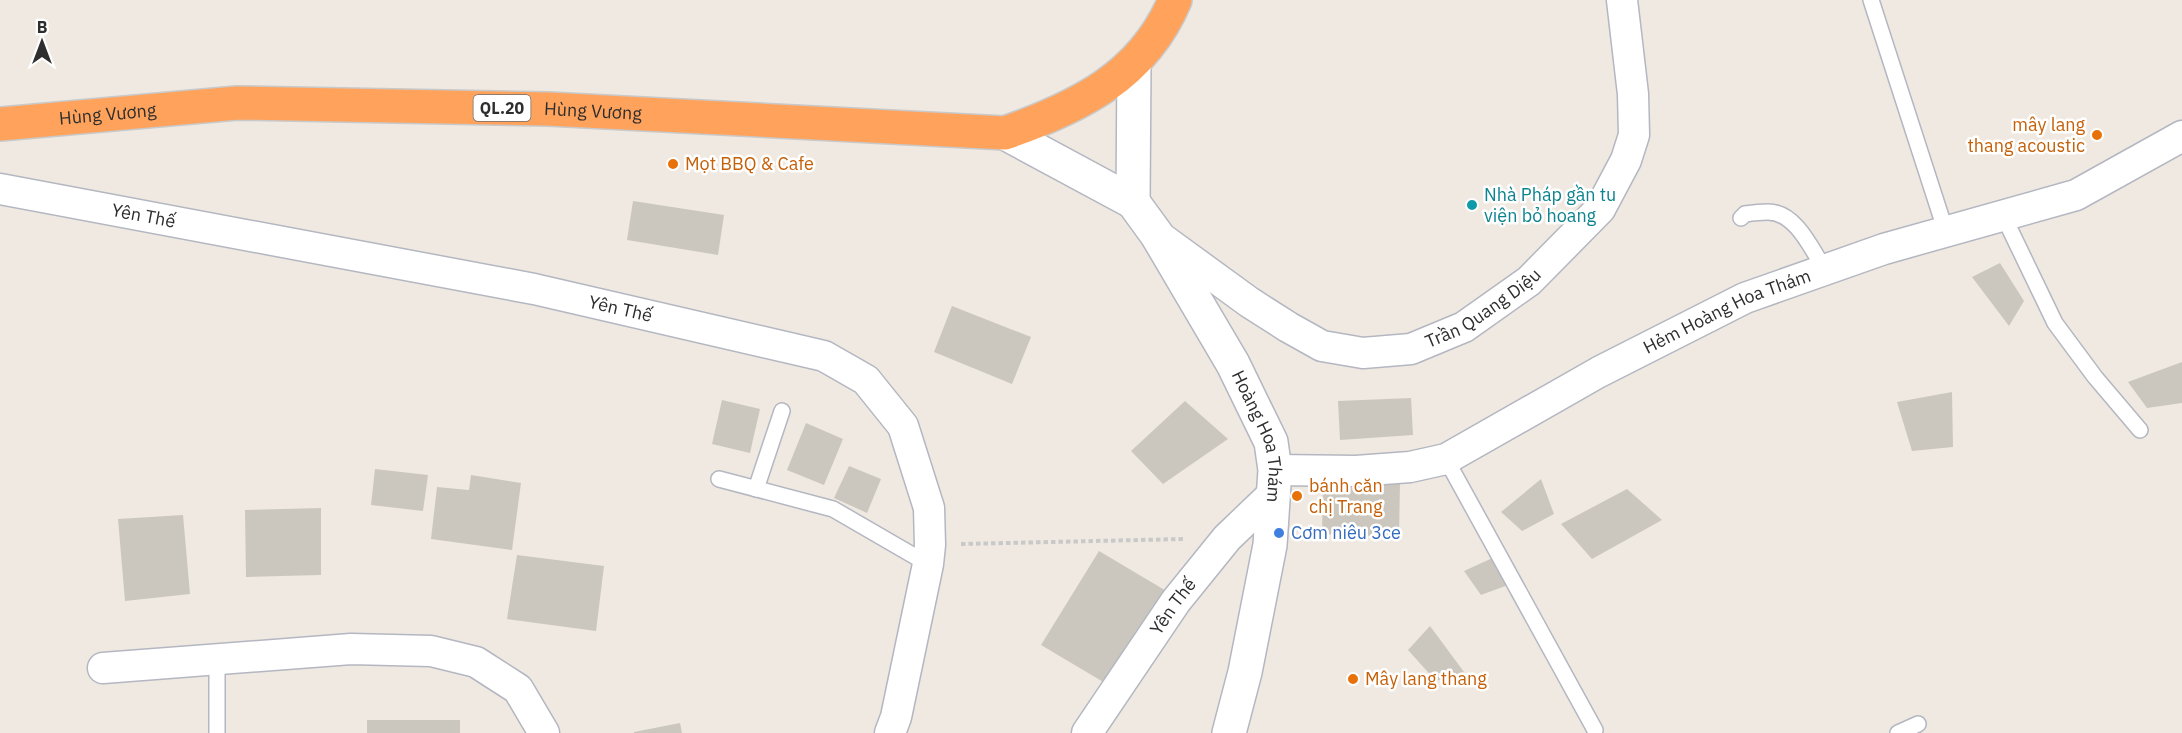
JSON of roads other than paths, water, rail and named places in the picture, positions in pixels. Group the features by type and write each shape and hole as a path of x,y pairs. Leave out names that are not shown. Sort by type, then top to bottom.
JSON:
{"highway":[{"path":"1005,133 1048,118 1088,98 1115,80 1134,64 1165,23 1175,0"},
{"name":"Hùng Vương","path":"0,124 237,103 548,109 1005,133"}],"street":[{"name":"Trần Quang Diệu","path":"1157,235 1249,302 1322,346 1363,353 1411,349 1464,327 1529,281 1600,209 1626,160 1634,135 1622,0"},
{"path":"1005,133 1133,202 1134,64"},
{"name":"Hẻm Hoàng Hoa Thám","path":"1275,481 1410,467 1446,459 1671,334 1745,298 1884,249 2076,195 2182,136"},
{"name":"Yên Thế","path":"0,189 534,289 824,356 866,380 903,426 929,508 929,554 896,717 890,733"},
{"name":"Hoàng Hoa Thám","path":"1133,202 1157,235 1233,364 1271,442 1275,481 1270,545 1245,672 1229,733"},
{"name":"Yên Thế","path":"1088,733 1176,601 1275,481"},
{"path":"103,668 351,649 431,651 476,662 518,689 544,733"}],"lane":[{"path":"1871,0 1946,232"},
{"path":"1741,218 1745,214 1770,212 1784,215 1800,232 1825,270"},
{"path":"2002,215 2055,323 2095,377 2140,430"},
{"path":"756,489 782,411"},
{"path":"1446,459 1595,730"},
{"path":"719,479 833,509 929,554"},
{"path":"217,660 218,733"},
{"path":"1898,733 1918,724"}],"place":[{"name":"mây lang thang acoustic","path":"2097,135"},
{"name":"Mọt BBQ & Cafe","path":"673,164"},
{"name":"Nhà Pháp gần tu viện bỏ hoang","path":"1472,205"},
{"name":"bánh căn chị Trang","path":"1297,496"},
{"name":"Cơm niêu 3ce","path":"1279,533"},
{"name":"Mây lang thang","path":"1353,679"}]}
